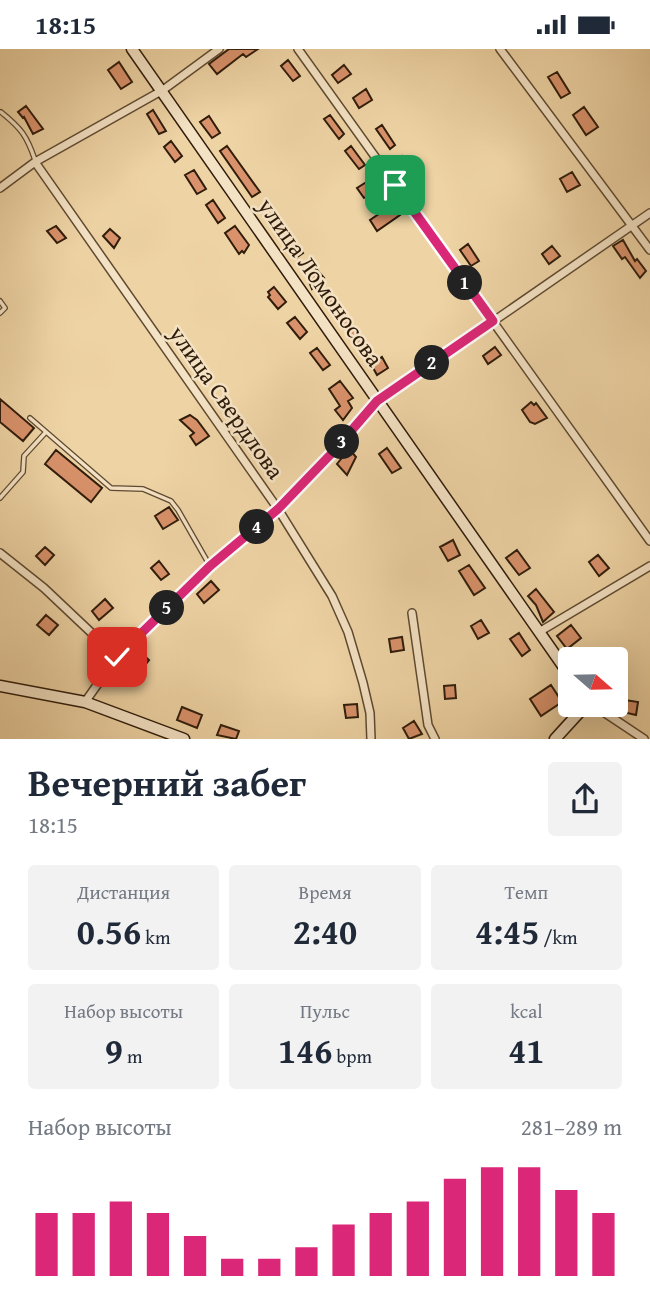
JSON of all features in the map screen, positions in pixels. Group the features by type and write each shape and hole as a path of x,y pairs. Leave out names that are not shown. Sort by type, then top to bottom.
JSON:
{"street":[{"name":"улица Ломоносова","path":"132,49 558,658"},
{"path":"0,188 35,162 163,90 219,49"},
{"path":"298,49 650,541"},
{"path":"500,49 650,250"},
{"name":"улица Свердлова","path":"35,162 278,509 332,596 348,632 363,683 370,713 371,739"},
{"path":"85,702 117,657 210,566 278,509 377,401 650,213"},
{"path":"0,552 44,588 117,657"},
{"path":"540,632 650,566"},
{"path":"412,613 428,725 435,739"},
{"path":"0,686 85,702 184,739"},
{"path":"555,739 575,717"},
{"path":"611,717 644,739"}],"lane":[{"name":"улица Свердлова","path":"1,112 20,128 28,140 35,162"},
{"path":"0,301 5,308 0,313"},
{"path":"30,418 111,488 143,489 171,501 210,566"},
{"path":"0,498 23,472 24,456 47,432"}],"building":[{"path":"229,49 258,49 246,57 243,54 217,74 209,64"},
{"path":"288,60 300,76 293,81 281,66"},
{"path":"119,62 132,82 121,89 108,70"},
{"path":"344,65 351,74 338,83 332,75"},
{"path":"557,72 570,93 561,98 548,77"},
{"path":"366,89 372,100 359,108 353,98"},
{"path":"26,106 43,129 33,134 24,117 18,112"},
{"path":"584,107 598,127 586,135 573,115"},
{"path":"153,110 166,131 159,134 147,114"},
{"path":"330,115 344,134 339,139 324,119"},
{"path":"209,116 220,133 212,138 200,122"},
{"path":"382,125 395,145 390,149 376,129"},
{"path":"171,141 182,156 175,162 164,147"},
{"path":"227,146 260,192 252,197 220,151"},
{"path":"351,146 365,165 359,169 345,151"},
{"path":"402,156 416,174 409,179 396,161"},
{"path":"194,170 206,189 197,194 185,175"},
{"path":"572,172 580,185 567,192 560,179"},
{"path":"368,181 375,191 364,198 357,188"},
{"path":"213,200 225,218 218,223 206,205"},
{"path":"392,205 400,215 377,231 370,220"},
{"path":"56,226 66,238 57,243 47,231"},
{"path":"235,226 249,245 244,253 242,251 239,254 225,233"},
{"path":"110,229 120,238 114,248 103,236"},
{"path":"292,239 303,253 296,258 285,244"},
{"path":"623,240 635,261 637,259 646,271 640,278 613,246"},
{"path":"468,244 479,261 471,266 460,250"},
{"path":"552,246 560,256 549,264 542,254"},
{"path":"311,263 324,278 312,289 303,267"},
{"path":"274,287 286,302 278,309 268,297 268,292"},
{"path":"330,292 363,341 357,345 324,297"},
{"path":"295,317 307,332 300,339 287,323"},
{"path":"495,347 501,355 488,364 483,356"},
{"path":"317,348 330,365 323,370 310,353"},
{"path":"382,357 388,368 377,375 371,364"},
{"path":"340,381 353,398 348,401 352,408 343,420 335,410 340,406 329,389"},
{"path":"0,399 34,428 23,441 0,422"},
{"path":"531,402 534,405 536,403 547,418 535,424 530,422 522,410"},
{"path":"190,415 209,436 196,445 190,436 194,433 180,420"},
{"path":"387,448 401,468 392,473 379,454"},
{"path":"349,449 356,457 347,475 337,464"},
{"path":"56,450 102,488 91,502 45,464"},
{"path":"169,507 178,520 163,529 155,516"},
{"path":"453,540 460,555 448,561 440,547"},
{"path":"45,547 54,555 45,565 36,556"},
{"path":"517,550 530,568 519,575 506,558"},
{"path":"598,555 609,568 599,576 589,562"},
{"path":"159,561 169,574 161,580 151,568"},
{"path":"469,565 485,588 474,595 459,571"},
{"path":"211,581 219,590 204,603 197,594"},
{"path":"536,589 554,612 543,622 536,605 528,596"},
{"path":"105,599 113,608 99,620 92,611"},
{"path":"46,615 58,625 49,635 37,625"},
{"path":"481,620 489,633 478,639 471,626"},
{"path":"571,625 581,638 565,647 557,636"},
{"path":"519,633 530,650 522,656 510,639"},
{"path":"402,637 404,650 391,652 389,639"},
{"path":"138,650 149,660 141,670 129,659"},
{"path":"455,685 456,698 445,699 444,686"},
{"path":"551,685 558,696 558,705 541,716 530,699"},
{"path":"628,700 638,702 636,715 628,713"},
{"path":"357,704 358,717 346,718 344,705"},
{"path":"182,707 202,715 197,728 177,720"},
{"path":"414,721 422,734 409,739 403,728"},
{"path":"221,725 239,731 236,739 217,735"}],"route":[{"path":"117,657 210,566 278,509 377,401 493,321 395,185"}]}
